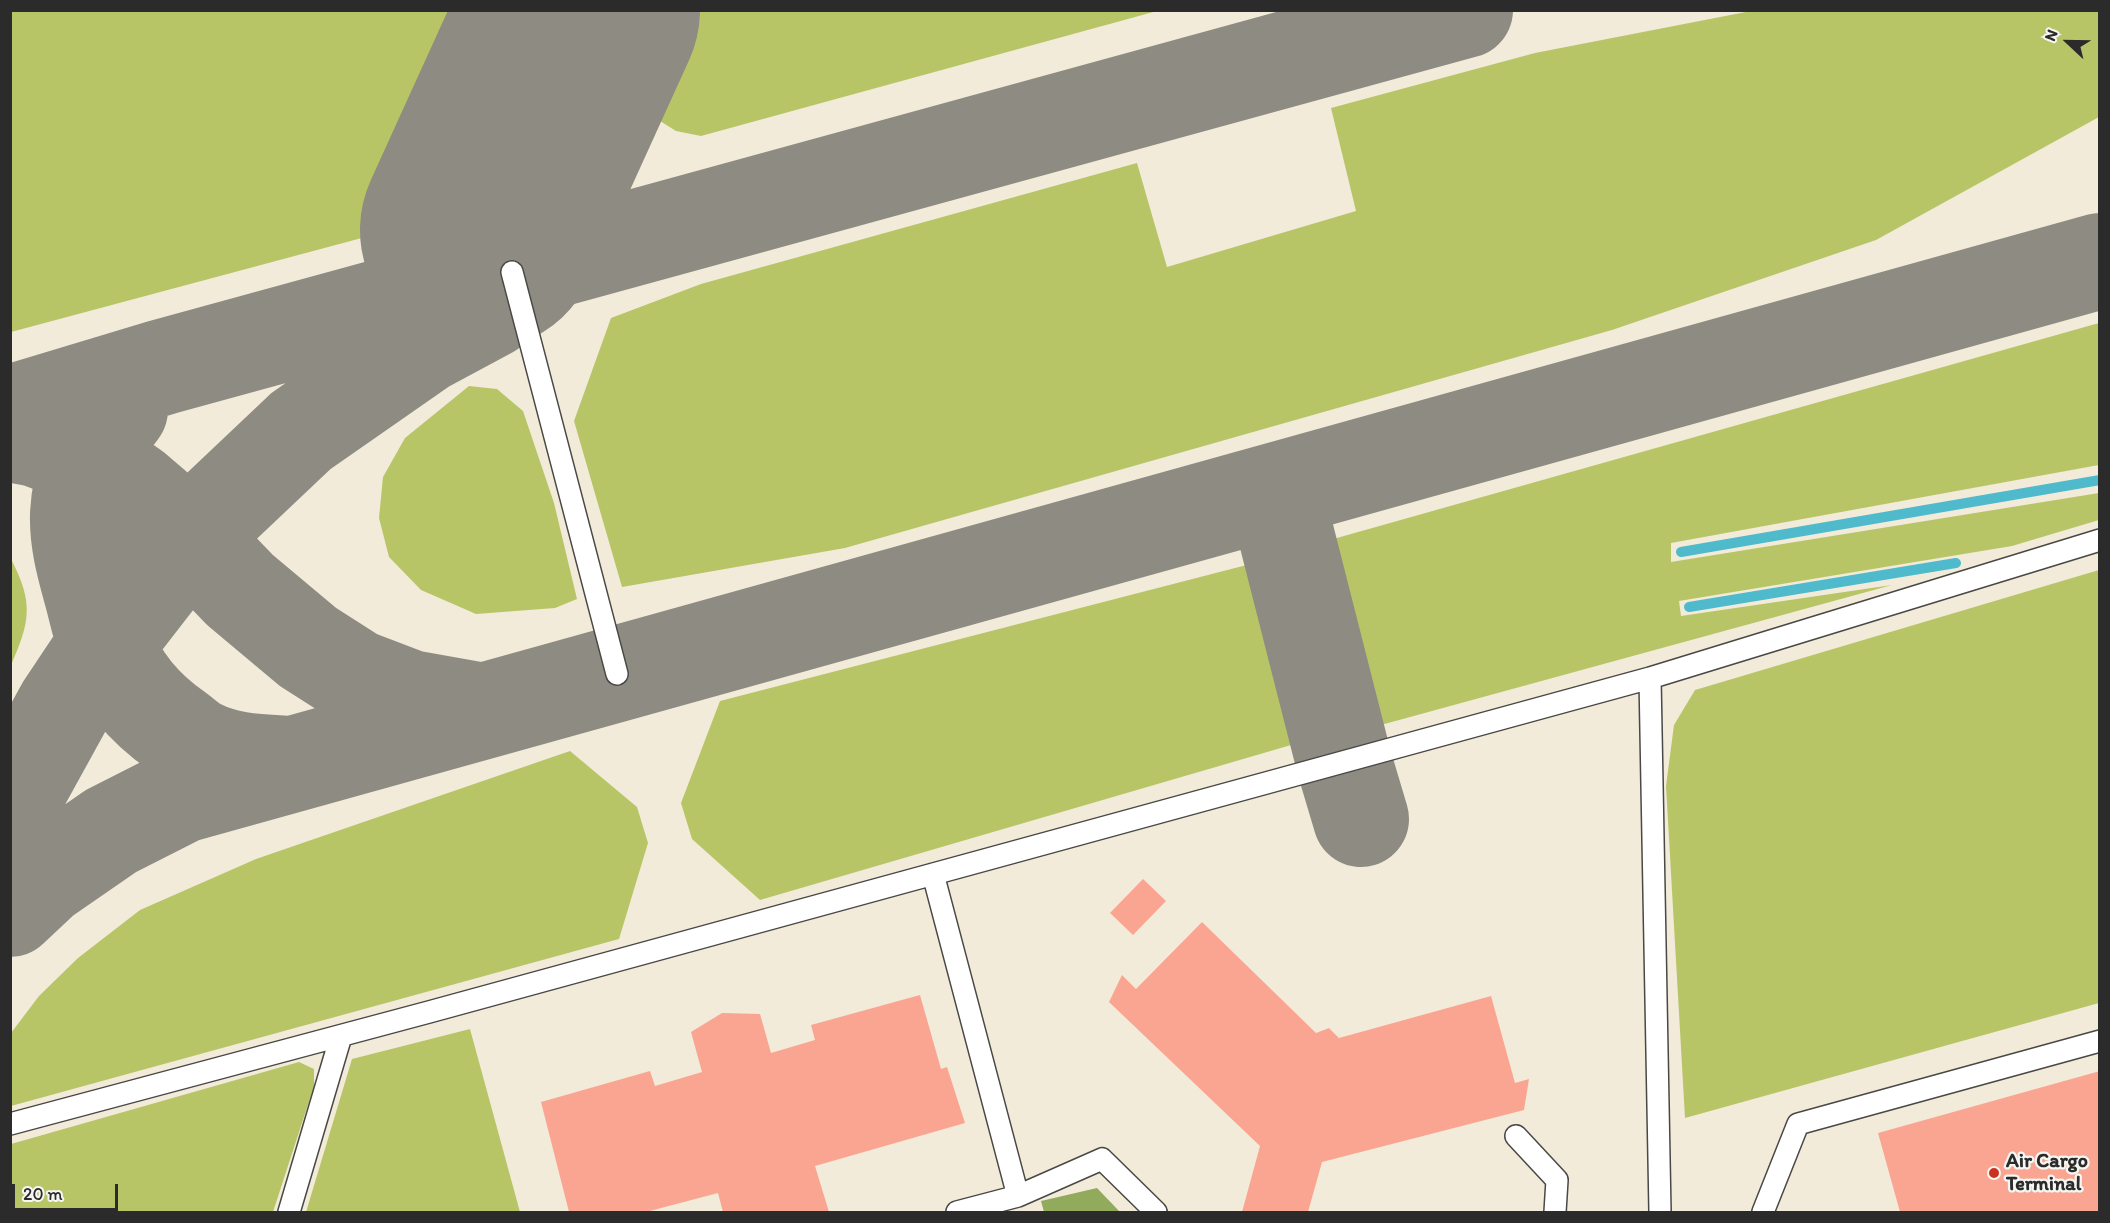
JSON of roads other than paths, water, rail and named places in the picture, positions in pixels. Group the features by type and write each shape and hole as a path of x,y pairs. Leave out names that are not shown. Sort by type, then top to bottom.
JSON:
{"lane":[{"path":"512,272 617,674"},
{"path":"10,1124 341,1036 1650,678 2100,540"},
{"path":"1650,678 1660,1212"},
{"path":"933,874 1018,1196"},
{"path":"289,1212 341,1036"},
{"path":"1763,1212 1798,1124 2100,1041"},
{"path":"1516,1136 1557,1180 1555,1212"},
{"path":"957,1212 1018,1196 1102,1159 1156,1212"}],"waterway":[{"path":"1681,552 2100,480"},
{"path":"1689,607 1956,563"}],"place":[{"name":"Air Cargo Terminal","path":"1994,1173"}]}
